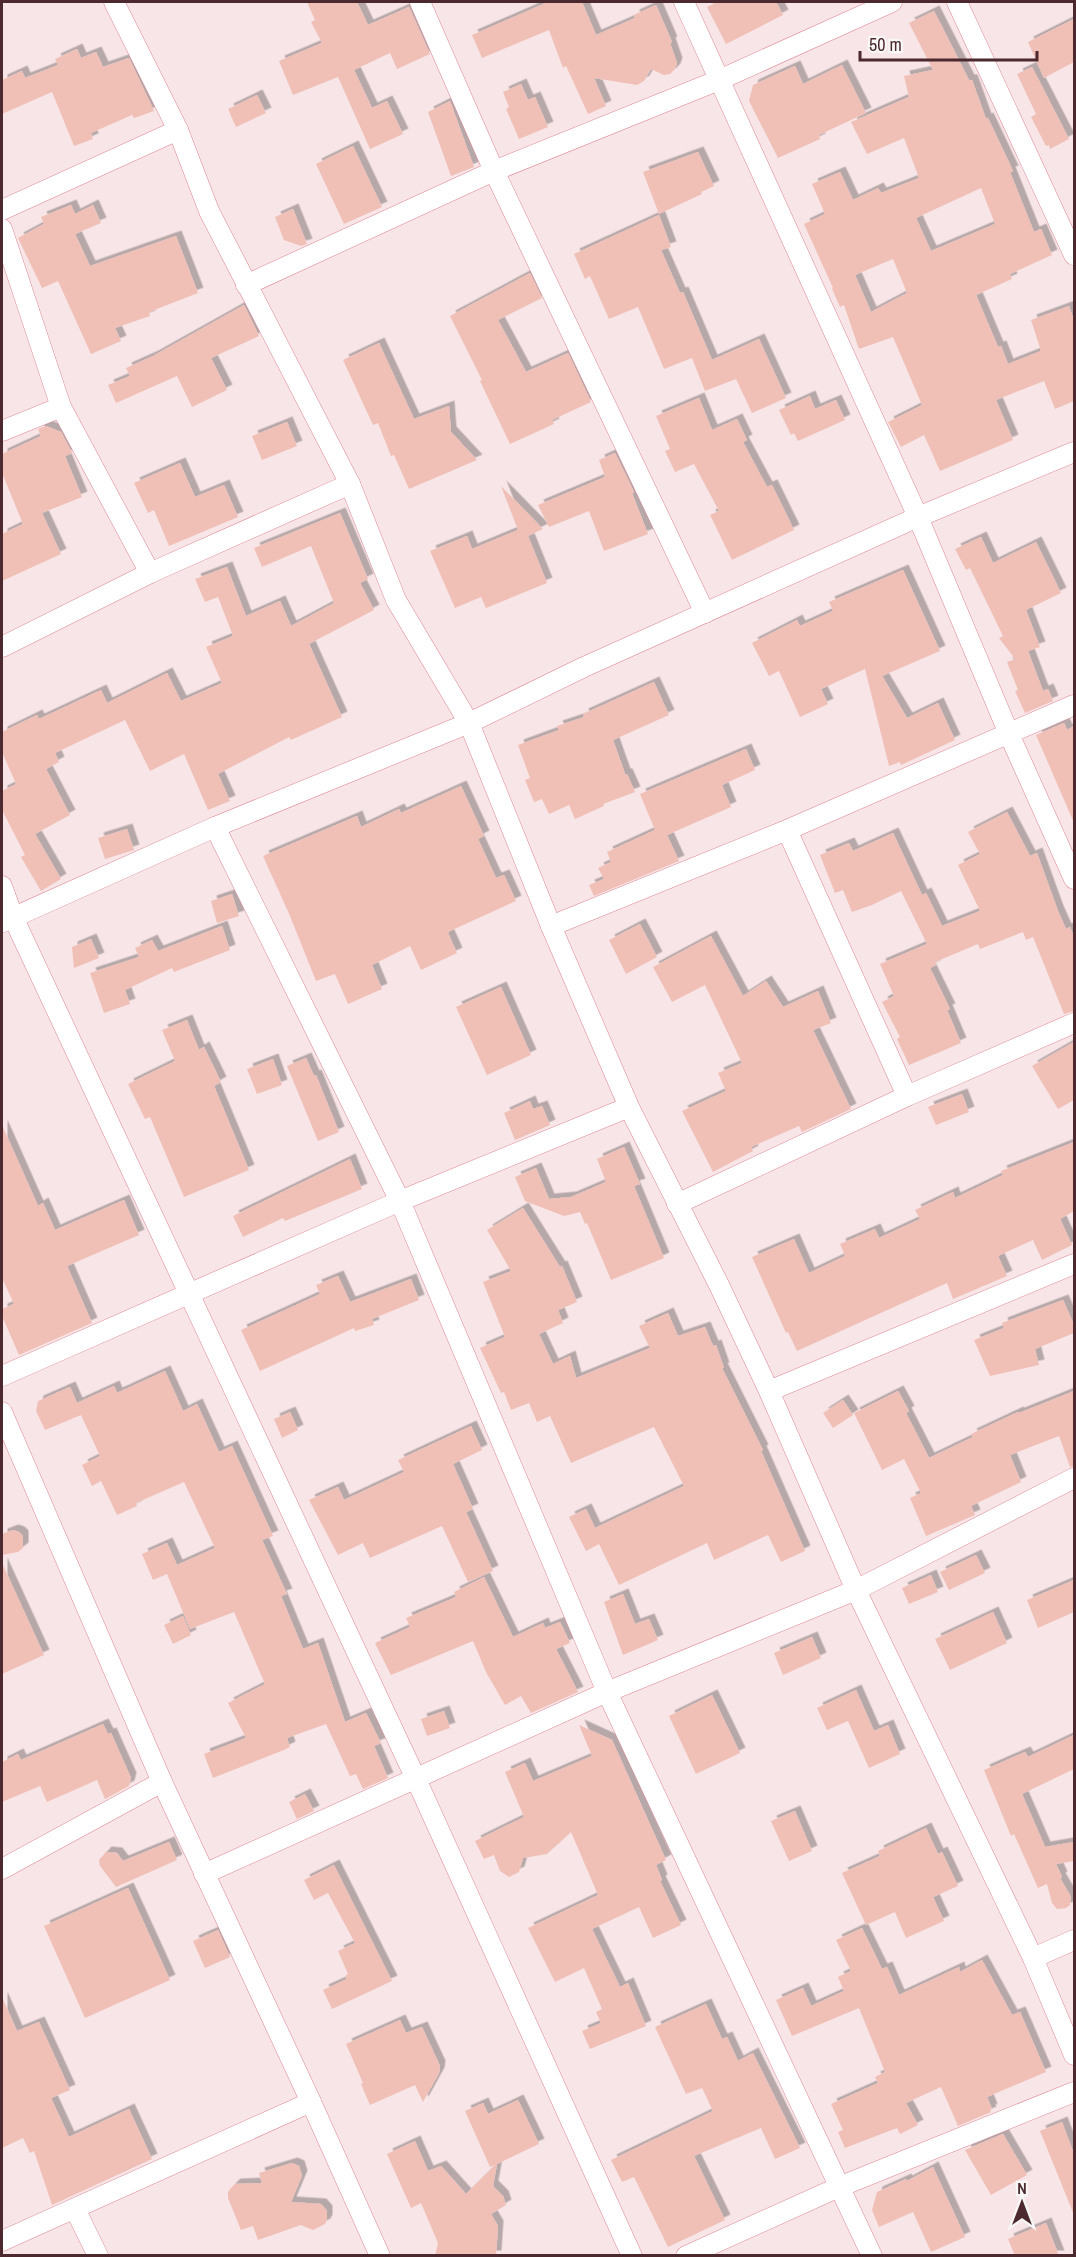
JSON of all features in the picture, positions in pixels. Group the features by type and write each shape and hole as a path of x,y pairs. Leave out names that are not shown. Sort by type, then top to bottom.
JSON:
{"street":[{"path":"114,2 178,130 209,211 350,484 396,600 469,723 551,926 629,1107 720,1287 769,1391 856,1590 1033,1958 1074,2055"},
{"path":"420,2 494,171 705,613"},
{"path":"684,2 918,517 1009,734 1074,879"},
{"path":"246,285 494,171 719,80 892,2"},
{"path":"957,2 1074,255"},
{"path":"2,210 178,130"},
{"path":"2,229 61,407 150,573"},
{"path":"2,431 61,407"},
{"path":"7,920 215,827 469,723 584,667 918,517 1074,452"},
{"path":"2,647 150,573 350,484"},
{"path":"551,926 787,830 1074,705"},
{"path":"215,827 400,1201 607,1692 872,2256"},
{"path":"787,830 907,1096"},
{"path":"2,886 7,920 190,1293 416,1779 632,2256"},
{"path":"677,1204 907,1096 1074,1023"},
{"path":"2,1376 400,1201 629,1107"},
{"path":"769,1391 1074,1264"},
{"path":"2,1412 162,1782 380,2256"},
{"path":"204,1874 607,1692 856,1590 1074,1480"},
{"path":"2,1869 162,1782"},
{"path":"1033,1958 1074,1940"},
{"path":"686,2256 839,2187 1074,2092"},
{"path":"2,2241 311,2102"},
{"path":"75,2209 98,2256"}],"building":[{"path":"307,2 357,2 368,25 409,7 430,54 397,69 390,53 354,70 372,108 387,101 403,134 370,149 338,77 293,95 279,61 322,43 311,22 315,20"},
{"path":"548,2 582,2 596,35 635,18 634,15 656,5 672,42 670,43 677,63 675,69 670,74 664,75 651,69 644,81 637,85 594,78 606,106 588,114 566,66 563,68 549,30 482,58 472,35"},
{"path":"717,2 776,2 783,15 726,44 707,7"},
{"path":"934,11 969,80 972,80 986,119 988,118 1013,171 1010,172 1034,232 1041,229 1052,255 1010,274 1012,279 976,295 998,347 1001,346 1008,364 1041,351 1031,320 1069,306 1074,321 1074,401 1055,409 1044,381 996,400 1013,440 940,471 924,435 901,447 888,422 922,405 893,337 859,349 844,305 840,307 804,224 825,214 812,184 840,172 853,200 878,188 881,193 919,178 904,138 867,154 851,122 909,97 904,76 933,70 909,23","holes":["981,188 995,224 931,251 916,218","893,259 907,293 871,312 855,275"]},
{"path":"1074,19 1074,62 1044,78 1028,42"},
{"path":"77,49 81,58 96,52 103,67 129,58 154,111 134,118 132,115 91,133 93,139 74,146 52,92 2,114 2,80 22,71 25,78 58,65 55,59"},
{"path":"842,65 866,113 819,135 820,139 778,158 749,101 753,85 795,66 803,84"},
{"path":"1032,67 1069,139 1050,149 1049,145 1046,146 1031,117 1036,114 1017,74"},
{"path":"521,84 528,100 535,97 548,127 519,139 506,109 509,107 503,92"},
{"path":"257,95 266,113 236,127 228,109"},
{"path":"450,101 474,167 451,176 428,112"},
{"path":"353,146 382,207 344,224 316,164"},
{"path":"698,152 714,186 659,214 643,172"},
{"path":"71,205 75,214 93,205 101,223 75,234 90,266 176,236 198,293 149,312 150,316 115,328 121,341 91,354 58,281 42,288 18,238 44,224 41,217"},
{"path":"293,209 307,244 301,246 284,240 275,217"},
{"path":"659,215 671,247 661,250 680,293 683,292 712,360 759,339 786,398 752,413 736,379 705,391 692,358 664,369 638,307 609,319 590,276 585,279 574,254"},
{"path":"530,273 542,298 498,320 526,372 568,353 591,402 552,420 554,424 510,444 480,381 482,380 450,316"},
{"path":"244,305 259,336 211,358 227,390 192,407 177,376 116,403 108,385 130,376 126,368 153,356"},
{"path":"379,343 414,419 449,406 451,432 477,460 409,489 394,455 391,456 378,423 373,425 343,360"},
{"path":"810,396 815,409 836,400 845,420 798,441 794,433 791,435 779,410"},
{"path":"699,398 712,430 737,419 747,440 743,442 767,487 772,485 794,530 732,560 710,515 719,511 694,464 675,472 665,451 670,449 656,416"},
{"path":"287,422 297,446 262,460 252,436"},
{"path":"46,426 61,432 72,453 65,456 82,497 42,513 61,554 2,581 2,534 23,524 2,473 2,454 41,436 38,429"},
{"path":"615,453 634,492 632,493 648,534 604,551 589,511 549,527 538,505 605,477 599,460"},
{"path":"180,463 195,497 224,485 238,517 169,546 154,510 148,513 134,483"},
{"path":"501,486 543,529 528,536 547,583 486,608 481,597 455,608 430,551 467,536 472,549 518,530"},
{"path":"340,513 368,579 360,583 374,610 309,644 342,717 291,740 289,737 218,774 230,801 208,810 184,754 150,771 125,720 55,753 59,762 46,769 70,815 35,834 61,879 41,891 21,857 25,855 2,810 2,791 16,784 2,752 2,732 37,715 39,719 101,690 107,703 167,673 181,701 222,683 206,647 233,636 218,597 205,602 195,579 227,567 246,616 280,601 291,626 334,603 311,546 262,567 254,548"},
{"path":"981,537 993,563 1036,542 1061,593 1026,610 1040,647 1028,651 1043,691 1048,689 1053,701 1025,713 1015,691 1018,690 1007,662 1015,659 999,638 1003,636 970,568 966,570 955,549"},
{"path":"903,570 940,651 882,676 907,718 938,703 955,740 901,765 900,762 889,766 865,669 821,689 828,704 800,717 779,671 769,676 752,643 797,620 800,626 833,611 829,602"},
{"path":"654,682 669,715 613,740 625,774 635,792 603,804 604,806 575,819 569,805 549,814 542,799 534,802 525,780 530,778 518,745 559,730 557,726 584,717 583,714"},
{"path":"1064,723 1067,730 1074,726 1074,823 1036,735"},
{"path":"746,749 755,770 722,785 731,807 667,835 679,861 594,896 589,885 604,879 598,868 611,862 607,852 655,830 640,794"},
{"path":"461,786 484,836 478,839 496,878 504,875 516,901 450,931 448,933 457,953 421,970 410,946 372,965 382,989 348,1004 335,974 316,981 263,856 357,816 361,827 399,809 401,813"},
{"path":"1007,812 1030,856 1037,853 1058,911 1066,929 1070,927 1074,937 1074,1011 1064,1014 1033,937 1026,940 1023,932 980,949 978,944 935,962 936,965 930,968 950,1009 947,1010 961,1043 909,1065 897,1039 900,1037 882,1002 894,996 880,964 927,944 901,891 852,912 843,890 835,893 820,855 849,843 853,851 893,833 922,895 926,893 942,926 980,911 958,865 980,854 968,832"},
{"path":"127,829 134,850 105,859 98,838"},
{"path":"232,894 239,916 217,923 211,901"},
{"path":"640,924 657,957 626,974 609,940"},
{"path":"222,926 230,950 174,972 172,968 125,990 130,1004 104,1013 90,973 139,957 135,948 152,940 158,951"},
{"path":"711,936 743,996 766,981 783,1007 818,991 831,1023 813,1030 851,1109 802,1132 799,1126 751,1147 753,1151 713,1172 682,1111 726,1091 718,1073 742,1063 705,985 672,1002 653,967"},
{"path":"91,939 99,958 74,968 72,947"},
{"path":"501,987 531,1055 487,1075 456,1007"},
{"path":"187,1020 199,1050 204,1047 221,1082 214,1086 249,1170 184,1197 150,1117 145,1119 128,1084 175,1061 162,1030"},
{"path":"1074,1042 1074,1100 1058,1109 1032,1066"},
{"path":"306,1058 314,1076 316,1075 339,1132 318,1141 287,1066"},
{"path":"273,1059 282,1085 257,1094 247,1069"},
{"path":"962,1094 969,1112 936,1125 928,1107"},
{"path":"530,1101 533,1109 542,1106 550,1125 515,1140 504,1113"},
{"path":"2,1125 38,1206 43,1203 55,1230 124,1200 139,1235 67,1266 92,1323 19,1355 2,1316 2,1309 14,1304 2,1278"},
{"path":"1074,1142 1074,1211 1060,1219 1072,1245 1042,1260 1033,1240 998,1256 1007,1276 953,1299 947,1283 797,1351 788,1332 786,1333 752,1257 794,1239 809,1273 845,1256 840,1244 875,1229 879,1238 920,1219 915,1210 953,1192 955,1198 1003,1175 1001,1171"},
{"path":"624,1147 640,1184 634,1186 664,1258 611,1280 587,1223 585,1224 580,1212 564,1216 525,1201 515,1177 536,1168 549,1199 571,1197 606,1182 597,1159"},
{"path":"350,1159 362,1189 285,1221 283,1218 243,1237 233,1216"},
{"path":"523,1208 560,1267 562,1266 577,1302 558,1310 563,1323 539,1334 553,1364 570,1356 576,1378 650,1348 639,1326 668,1313 678,1336 705,1327 713,1346 716,1345 724,1368 722,1368 763,1450 761,1451 805,1551 781,1562 768,1535 714,1560 707,1543 619,1585 599,1544 586,1551 569,1517 586,1509 595,1528 684,1486 654,1427 571,1463 550,1416 537,1422 529,1403 511,1410 504,1392 501,1393 480,1348 505,1337 483,1282 511,1271 487,1230"},
{"path":"338,1276 350,1302 411,1279 419,1300 372,1319 374,1325 355,1331 354,1328 260,1371 241,1330 320,1294 316,1285"},
{"path":"1063,1300 1074,1325 1074,1333 1035,1349 1039,1365 990,1376 974,1340 1004,1328 1002,1323"},
{"path":"165,1371 183,1411 197,1404 219,1452 232,1446 273,1536 262,1540 287,1594 281,1596 303,1649 318,1643 345,1722 366,1713 381,1743 374,1746 388,1778 363,1789 356,1774 350,1776 326,1724 287,1738 290,1747 284,1750 213,1778 204,1754 246,1738 228,1703 265,1684 234,1612 190,1629 167,1574 153,1580 142,1554 167,1543 177,1565 215,1548 184,1482 136,1503 137,1506 117,1515 101,1481 92,1486 82,1465 100,1456 81,1415 45,1430 36,1411 38,1401 70,1387 77,1403 114,1386 117,1393"},
{"path":"898,1391 909,1411 906,1413 929,1458 973,1437 971,1434 1018,1412 1074,1391 1074,1466 1070,1467 1059,1436 1010,1455 1021,1482 971,1506 975,1515 926,1536 910,1498 921,1493 904,1459 882,1470 854,1413"},
{"path":"843,1400 853,1415 833,1428 823,1413"},
{"path":"290,1412 298,1430 282,1438 274,1419"},
{"path":"471,1426 482,1450 453,1464 473,1509 466,1512 493,1571 468,1582 442,1526 370,1558 363,1543 338,1555 309,1500 338,1487 344,1500 404,1472 398,1460"},
{"path":"13,1530 23,1536 23,1548 18,1552 2,1555 2,1534"},
{"path":"976,1555 985,1573 949,1590 940,1572"},
{"path":"2,1563 44,1655 2,1674"},
{"path":"931,1575 938,1592 909,1604 902,1588"},
{"path":"484,1577 513,1637 543,1623 545,1628 560,1622 570,1643 556,1649 578,1692 531,1713 521,1696 505,1705 486,1672 473,1641 391,1675 375,1643 410,1627 406,1618 456,1597 454,1592"},
{"path":"1074,1580 1074,1612 1038,1628 1027,1600"},
{"path":"623,1594 635,1624 649,1619 658,1640 623,1655 604,1602"},
{"path":"993,1612 1007,1643 950,1670 935,1639"},
{"path":"183,1616 191,1635 173,1644 164,1625"},
{"path":"812,1637 821,1658 783,1675 774,1653"},
{"path":"856,1690 874,1731 888,1725 900,1754 869,1768 848,1721 827,1730 817,1708"},
{"path":"712,1695 740,1753 696,1774 669,1716"},
{"path":"444,1711 450,1728 427,1736 421,1719"},
{"path":"103,1724 108,1734 111,1733 131,1778 129,1786 105,1799 97,1780 47,1802 40,1786 2,1802 2,1762 18,1754 21,1760"},
{"path":"579,1725 612,1740 666,1860 656,1865 662,1880 660,1881 681,1925 653,1938 639,1907 592,1929 620,1987 628,1983 646,2026 590,2049 582,2031 601,2023 596,2012 602,2009 584,1968 555,1982 528,1928 598,1895 571,1832 547,1854 523,1858 519,1872 509,1877 500,1871 494,1855 484,1859 475,1841 524,1817 505,1772 525,1763 533,1781 592,1756"},
{"path":"1074,1735 1074,1769 1022,1794 1045,1847 1074,1842 1074,1861 1056,1864 1062,1877 1060,1878 1071,1897 1070,1905 1057,1909 1052,1903 1047,1884 1038,1888 1014,1834 1011,1836 984,1770 1025,1752 1028,1757"},
{"path":"305,1794 314,1811 297,1819 289,1802"},
{"path":"795,1811 812,1851 789,1861 771,1821"},
{"path":"926,1828 938,1854 942,1852 958,1886 933,1897 944,1921 906,1938 895,1912 866,1925 842,1873 880,1856 878,1851"},
{"path":"169,1842 177,1860 116,1887 100,1866 99,1860 106,1852 117,1853 123,1861"},
{"path":"334,1865 392,1981 332,2009 323,1990 347,1979 345,1976 348,1974 338,1951 355,1943 328,1893 314,1900 304,1880"},
{"path":"128,1888 170,1980 85,2018 44,1926"},
{"path":"862,1928 882,1969 887,1967 899,1995 959,1967 960,1972 982,1960 1012,2015 1020,2012 1046,2072 987,2097 991,2112 958,2126 941,2087 906,2103 918,2125 900,2134 897,2128 845,2148 838,2132 843,2130 831,2104 878,2083 875,2077 885,2072 859,2008 792,2036 776,2000 803,1988 811,2006 844,1991 838,1977 851,1971 836,1940"},
{"path":"218,1930 230,1957 205,1968 193,1941"},
{"path":"2,1997 17,2031 39,2022 70,2090 51,2098 69,2137 129,2109 152,2159 52,2205 34,2151 30,2153 23,2138 2,2148"},
{"path":"706,2004 722,2039 727,2037 738,2061 753,2053 800,2148 775,2159 761,2128 694,2156 725,2220 668,2247 634,2177 622,2182 611,2160 713,2111 702,2088 686,2094 655,2027"},
{"path":"400,2020 406,2033 422,2027 440,2066 439,2073 423,2102 415,2085 370,2105 346,2044"},
{"path":"518,2100 539,2144 497,2164 493,2186 503,2196 506,2205 491,2214 498,2226 496,2256 435,2256 438,2243 421,2203 411,2208 387,2154 415,2141 428,2171 441,2166 466,2194 495,2165 490,2167 465,2111 483,2103 488,2114"},
{"path":"1062,2122 1074,2154 1074,2215 1040,2131"},
{"path":"1003,2134 1027,2175 991,2195 965,2150"},
{"path":"292,2163 299,2166 302,2176 291,2202 321,2204 327,2211 325,2224 313,2230 301,2225 258,2240 253,2226 241,2230 228,2198 231,2188 235,2184 262,2183 259,2173"},
{"path":"933,2167 965,2237 931,2252 913,2212 879,2227 872,2210 877,2192 906,2179 907,2181"},
{"path":"1046,2223 1059,2256 1015,2256 1008,2239"}]}
